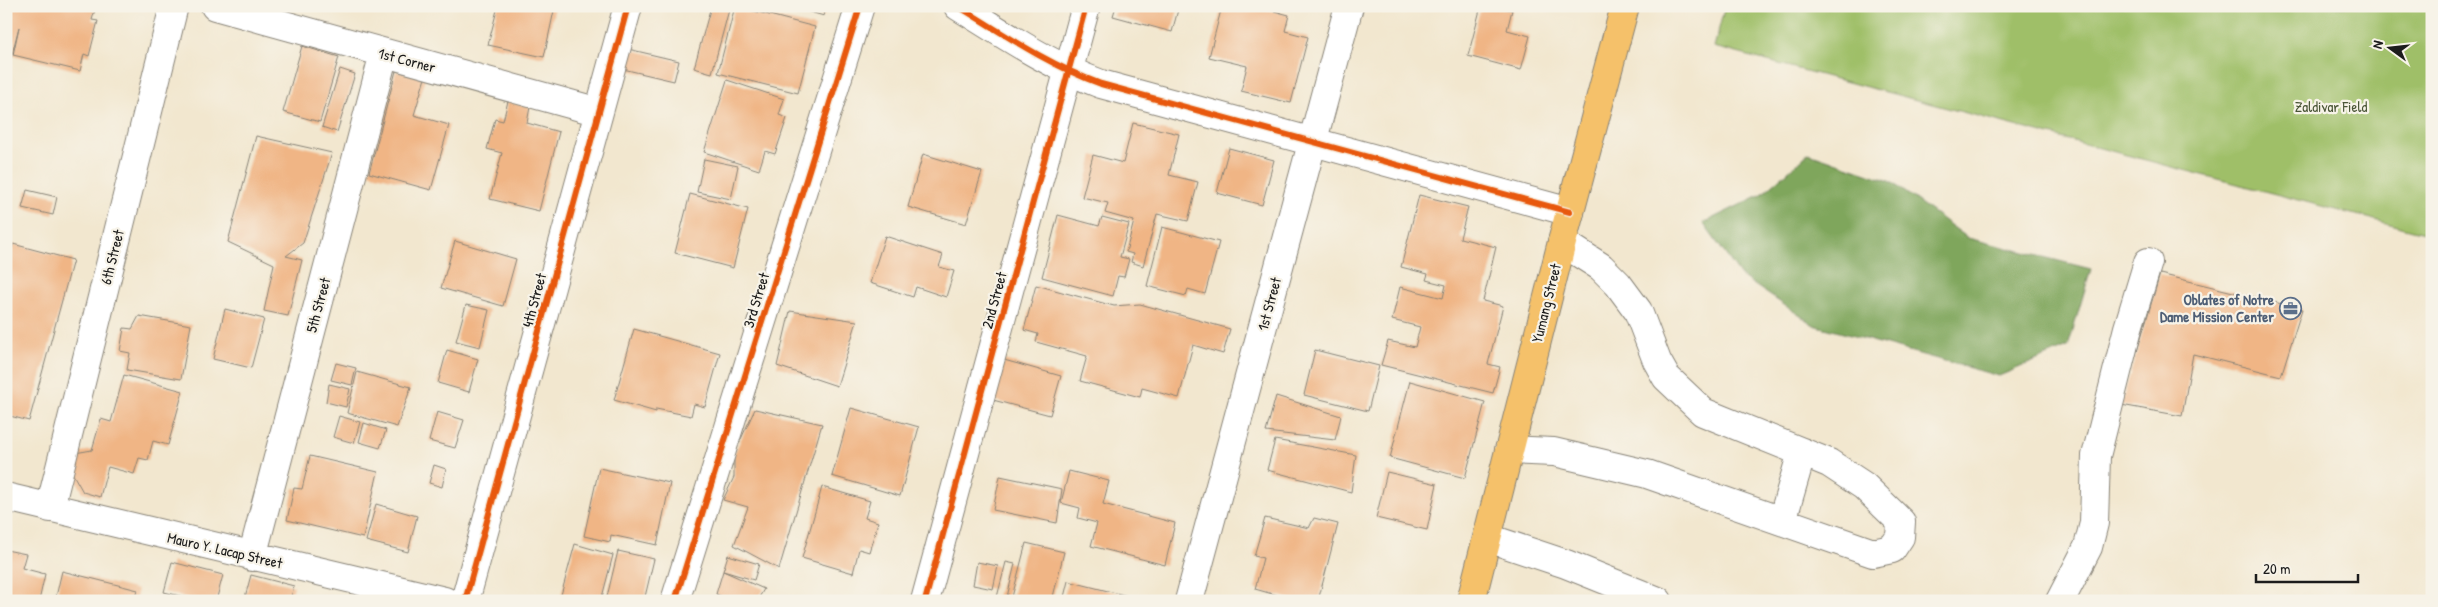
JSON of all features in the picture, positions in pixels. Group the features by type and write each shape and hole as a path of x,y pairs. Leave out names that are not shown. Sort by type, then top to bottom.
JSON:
{"main road":[{"name":"Yumang Street","path":"1471,601 1562,242 1625,6"}],"street":[{"name":"6th Street","path":"50,508 174,6"},
{"name":"1st Corner","path":"215,6 599,112"},
{"name":"4th Street","path":"465,601 628,6"},
{"name":"3rd Street","path":"676,601 860,6"},
{"path":"958,6 1027,50 1068,72 1101,84 1570,212"},
{"name":"2nd Street","path":"925,601 1086,6"},
{"name":"1st Street","path":"1189,601 1349,6"},
{"name":"5th Street","path":"252,557 384,53"},
{"path":"1509,450 1554,452 1647,474 1873,553 1892,549 1900,537 1901,522 1864,486 1829,463 1703,412 1666,377 1657,361 1638,311 1618,284 1602,268 1562,242"},
{"path":"2060,601 2088,547 2094,523 2096,456 2128,328 2148,262"},
{"path":"1782,521 1802,452"},
{"name":"Mauro Y. Lacap Street","path":"6,497 252,557 445,601"},
{"path":"1488,538 1566,564 1625,595 1658,601"}],"green space":[{"name":"Zaldivar Field","path":"1725,6 2432,6 2432,235 1714,47"},
{"path":"1809,153 1890,181 1968,238 2091,269 2068,347 1999,376 1814,325 1741,276 1703,223 1762,194"}],"building":[{"path":"6,6 96,6 92,20 98,21 89,56 84,54 80,71 13,55 19,27 11,58 6,57"},
{"path":"498,6 555,6 544,57 488,45"},
{"path":"711,6 730,6 712,73 694,68"},
{"path":"735,6 815,27 798,93 718,73"},
{"path":"789,6 826,6 824,16"},
{"path":"1116,6 1179,6 1172,32 1113,16"},
{"path":"1222,6 1255,6 1289,15 1285,31 1308,37 1291,103 1241,91 1247,66 1209,57"},
{"path":"1481,6 1495,6 1512,10 1507,30 1530,36 1521,70 1468,56"},
{"path":"302,46 339,57 320,122 283,112"},
{"path":"628,49 679,61 674,81 623,69"},
{"path":"340,69 355,74 337,132 322,127"},
{"path":"396,71 425,78 414,115 449,125 431,190 369,173"},
{"path":"727,80 784,99 779,115 787,118 775,154 765,151 759,170 704,152"},
{"path":"508,101 530,107 527,123 559,132 539,211 490,199 502,153 487,149 495,119 503,121"},
{"path":"1133,123 1179,134 1169,175 1198,182 1188,221 1157,214 1143,266 1131,262 1133,254 1126,252 1134,221 1105,213 1108,203 1082,197 1093,155 1123,163"},
{"path":"256,136 332,153 303,243 286,256 302,260 288,316 264,311 274,264 228,242"},
{"path":"1229,148 1274,160 1262,205 1217,193"},
{"path":"923,154 982,172 966,224 908,207"},
{"path":"704,159 738,166 731,199 697,192"},
{"path":"27,190 57,197 53,215 22,208"},
{"path":"690,194 748,209 733,268 675,253"},
{"path":"1419,195 1468,207 1460,238 1496,247 1483,301 1503,306 1488,364 1500,367 1493,393 1381,365 1388,341 1415,347 1420,327 1392,320 1400,287 1443,298 1446,285 1426,280 1428,274 1401,267"},
{"path":"1058,215 1099,226 1102,217 1129,224 1120,257 1129,259 1124,277 1118,276 1113,296 1042,277"},
{"path":"1162,227 1219,242 1205,294 1188,289 1186,296 1147,286"},
{"path":"885,236 943,255 939,267 954,271 946,297 916,287 913,297 870,283"},
{"path":"455,241 516,259 503,306 441,288"},
{"path":"13,244 73,260 29,421 6,415 6,268"},
{"path":"2160,274 2302,309 2281,376 2193,354 2182,416 2121,405"},
{"path":"1036,285 1114,306 1140,304 1230,329 1223,354 1193,345 1179,398 1142,388 1140,397 1080,381 1087,356 1036,342 1038,334 1024,330"},
{"path":"466,305 489,310 480,347 456,341"},
{"path":"225,309 264,319 251,368 213,359"},
{"path":"790,311 857,321 837,386 777,366"},
{"path":"139,316 191,325 181,379 127,370 130,353 120,351 124,328 132,329"},
{"path":"634,329 720,353 705,407 694,404 691,416 656,409 656,412 614,400"},
{"path":"447,350 478,359 469,392 438,383"},
{"path":"1315,350 1379,366 1368,411 1304,395"},
{"path":"1004,360 1061,376 1050,415 993,400"},
{"path":"336,363 356,368 352,385 331,380"},
{"path":"357,372 411,387 397,427 347,413"},
{"path":"124,375 183,391 168,445 153,441 148,460 139,458 134,474 108,467 100,497 83,492 70,469 75,453 92,450 101,419 111,422"},
{"path":"1410,381 1485,402 1465,478 1390,458"},
{"path":"329,384 350,389 346,407 326,402"},
{"path":"1276,396 1341,416 1335,440 1266,432"},
{"path":"851,408 919,427 900,496 832,476"},
{"path":"755,409 822,424 779,569 734,545 748,507 723,500 734,477 734,454"},
{"path":"437,412 464,420 455,448 429,441"},
{"path":"339,416 360,422 354,443 333,437"},
{"path":"364,423 386,430 380,448 359,442"},
{"path":"1275,440 1356,455 1351,492 1267,470"},
{"path":"310,456 378,472 363,538 287,520 294,488 302,489"},
{"path":"434,465 446,469 442,487 429,483"},
{"path":"599,468 670,483 657,545 611,535 610,542 584,536"},
{"path":"1069,471 1109,481 1103,504 1175,523 1165,565 1091,546 1097,523 1078,518 1080,508 1061,503"},
{"path":"1387,472 1437,484 1427,530 1376,518"},
{"path":"1000,476 1062,489 1057,523 993,510"},
{"path":"822,487 870,501 865,518 878,522 869,552 859,549 853,573 802,558"},
{"path":"376,504 417,516 408,552 366,541"},
{"path":"1265,518 1309,528 1314,518 1338,524 1318,601 1297,601 1255,589 1263,558 1254,556"},
{"path":"1026,543 1064,552 1052,601 1011,601"},
{"path":"575,544 613,555 601,601 583,601 561,595"},
{"path":"6,550 26,554 22,568 45,574 39,601 6,601"},
{"path":"618,551 654,559 644,601 606,601"},
{"path":"728,555 759,564 754,580 723,571"},
{"path":"172,562 223,575 216,601 188,601 188,598 164,592"},
{"path":"977,562 998,566 993,589 973,585"},
{"path":"1006,562 1015,564 1006,601 996,601"},
{"path":"62,571 138,590 135,601 55,601"},
{"path":"723,571 764,589 757,601 731,601 716,594"},
{"path":"251,575 294,586 290,601 244,601"},
{"path":"1068,581 1128,596 1127,601 1063,601"}],"cycle path":[{"path":"465,601 628,6"},
{"path":"675,601 860,6"},
{"path":"958,6 1045,59 1101,84 1570,212"},
{"path":"925,601 1086,6"}],"place":[{"name":"Oblates of Notre Dame Mission Center","path":"2290,308"}]}
